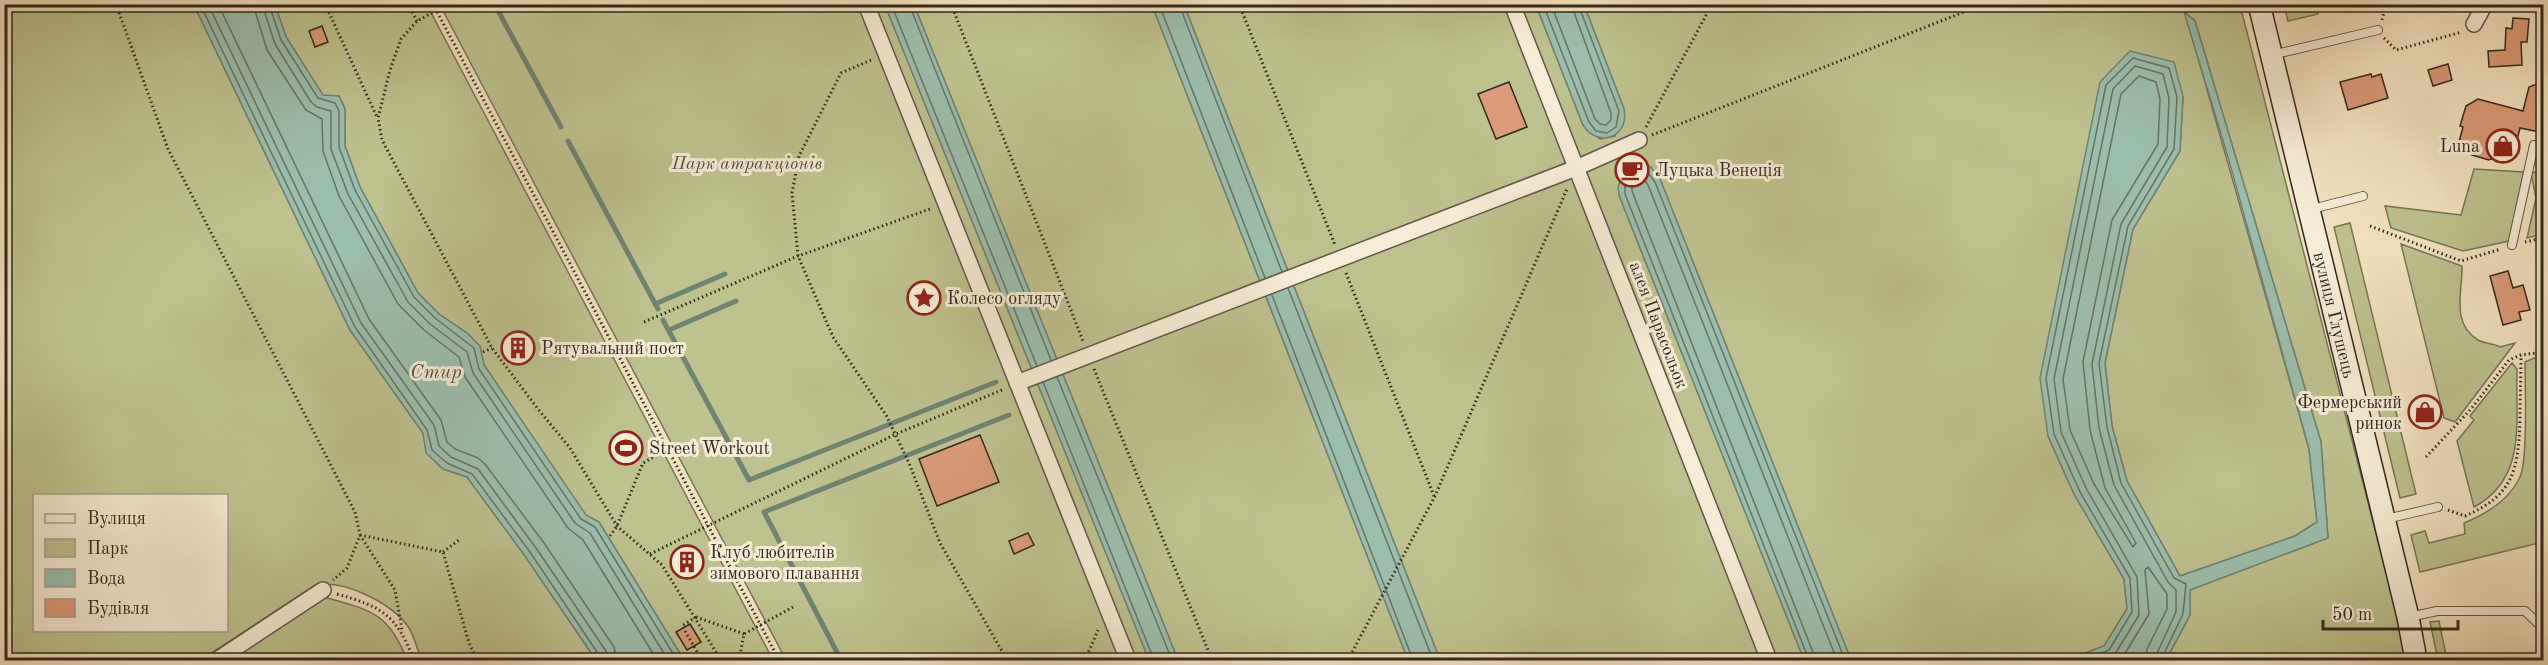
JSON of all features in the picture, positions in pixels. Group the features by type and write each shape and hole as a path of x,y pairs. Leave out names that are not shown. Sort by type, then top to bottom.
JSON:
{"street":[{"path":"866,4 1128,660"},
{"name":"алея Парасольок","path":"1512,4 1769,660"},
{"name":"вулиця Глушець","path":"2259,4 2408,617 2416,660"},
{"path":"2474,24 2485,4"},
{"path":"1017,383 1576,168 1639,140"},
{"path":"217,660 323,590"}],"lane":[{"path":"2271,56 2378,30"},
{"path":"2512,245 2534,145 2544,146"},
{"path":"2308,209 2362,196"},
{"path":"2384,520 2438,507"},
{"path":"2408,617 2437,611 2525,612 2544,629"}],"path":[{"path":"116,4 168,149 355,512 360,535 395,590 402,631 414,660"},
{"path":"325,4 378,118 382,140 492,348 538,410 570,448 617,526 662,564 722,660"},
{"path":"408,4 417,21"},
{"path":"433,4 779,660"},
{"path":"378,118 390,70 401,39 417,21 448,4"},
{"path":"951,4 1089,356 1212,660"},
{"path":"1239,4 1435,496"},
{"path":"1639,140 1712,4"},
{"path":"1639,140 1984,4"},
{"path":"2378,30 2396,50 2460,33 2474,24"},
{"path":"886,54 840,73 799,156 792,193 798,256 833,337 886,415 909,463 940,543 1007,660"},
{"path":"1348,660 1435,496 1576,168"},
{"path":"644,322 798,256 946,204"},
{"path":"2370,226 2461,261"},
{"path":"483,352 492,348"},
{"path":"2426,457 2471,409 2509,360 2521,355 2544,352"},
{"path":"2438,507 2465,516 2475,512 2497,498 2515,473 2519,456 2521,355"},
{"path":"650,554 896,434 1017,383"},
{"path":"610,536 617,526 643,463 668,449"},
{"path":"360,535 443,552 459,540"},
{"path":"323,590 347,568 360,535"},
{"path":"443,552 469,643 477,660"},
{"path":"323,590 364,601 385,614 402,631"},
{"path":"696,617 744,634 793,607"},
{"path":"1085,660 1108,610"},
{"path":"696,617 681,626 701,659 696,660"},
{"path":"739,660 744,634"}],"green space":[{"path":"4,5 194,5 350,330 423,433 427,453 443,469 467,477 525,556 596,660 422,660 407,625 390,609 366,594 327,584 315,585 201,660 5,660"},
{"path":"275,5 427,5 773,660 684,660 599,522 586,516 484,365 480,346 467,333 439,314 418,293 360,187 345,146 345,109 339,96 323,96 286,37"},
{"name":"Парк атракціонів","path":"440,5 885,5 1149,660 786,660"},
{"path":"914,5 1152,5 1408,660 1178,660"},
{"path":"1184,5 1536,5 1583,125 1600,139 1615,136 1624,109 1584,5 2240,5 2407,660 2166,660 2190,615 2189,590 2328,538 2321,442 2195,21 2185,12 2309,449 2317,522 2295,536 2180,576 2127,481 2112,426 2105,363 2133,229 2180,151 2183,96 2048,436 2074,494 2124,579 2127,609 2104,646 2067,660 1851,660 1660,179 1619,195 1804,660 1440,660"},
{"path":"2284,5 2316,5 2318,14 2288,21"},
{"path":"2474,169 2524,172 2509,241 2463,251 2391,228 2385,206 2461,215"},
{"path":"2543,170 2543,234 2527,238 2536,198 2531,173"},
{"path":"2350,223 2416,494 2400,498 2334,227"},
{"path":"2401,244 2462,266 2460,306 2464,325 2469,333 2478,340 2500,347 2515,343 2455,422 2444,418"},
{"path":"2541,355 2544,357 2543,542 2420,572 2411,535 2425,531 2429,543 2465,534 2464,523 2496,506 2510,493 2520,477 2523,468 2526,422 2525,362"},
{"path":"2512,363 2517,369 2517,428 2511,464 2503,481 2491,495 2474,507 2457,441 2474,420 2470,416"},
{"path":"324,597 366,610 376,616 393,632 407,660 229,660"},
{"path":"2439,621 2447,660 2438,660 2430,622"}],"water":[{"name":"Стир","path":"194,5 275,5 286,37 323,95 339,96 345,109 345,146 360,187 418,293 439,314 467,333 480,346 484,365 586,515 599,522 684,660 596,660 525,556 467,477 443,469 426,453 423,433 350,330"},
{"path":"885,5 914,5 1178,660 1149,660"},
{"path":"1152,5 1184,5 1440,660 1408,660"},
{"path":"1536,5 1584,5 1624,109 1625,119 1618,133 1611,137 1597,137 1583,125"},
{"path":"2184,12 2195,21 2321,442 2328,538 2190,590 2190,615 2166,660 2067,660 2104,646 2127,609 2124,579 2074,494 2048,436 2040,378 2100,82 2130,51 2174,62 2183,96 2180,151 2133,229 2105,363 2112,426 2127,481 2180,576 2295,536 2317,522 2309,449 2228,157"},
{"path":"1643,165 1651,167 1660,179 1851,660 1804,660 1619,195 1618,187 1623,173"}],"pier":[{"path":"1643,162 1648,173 1623,182 1620,171 1631,164"}],"building":[{"path":"2513,18 2529,19 2527,42 2521,42 2522,65 2489,67 2488,51 2505,50 2506,28 2512,29"},
{"path":"322,26 328,42 315,47 309,31"},
{"path":"2448,64 2452,80 2433,86 2428,70"},
{"path":"2371,74 2372,77 2381,74 2388,98 2348,110 2340,82"},
{"path":"2544,81 2544,133 2520,128 2517,140 2512,138 2508,155 2504,153 2489,160 2472,155 2464,143 2459,142 2463,127 2460,126 2466,106 2478,99 2523,111 2529,87"},
{"path":"1509,82 1527,127 1496,139 1478,94"},
{"path":"2508,271 2513,288 2523,285 2530,310 2519,312 2521,320 2503,325 2490,276"},
{"path":"980,435 999,482 937,506 919,459"},
{"path":"1028,533 1034,545 1014,554 1009,541"},
{"path":"690,624 701,642 687,650 676,632"}],"waterway":[{"path":"495,5 561,127"},
{"path":"568,141 658,309"},
{"path":"655,304 725,274"},
{"path":"669,330 736,301"},
{"path":"663,320 749,480 996,382"},
{"path":"841,660 764,512 1009,415"}],"place":[{"name":"Luna","path":"2503,146"},
{"name":"Луцька Венеція","path":"1632,170"},
{"name":"Колесо огляду","path":"924,298"},
{"name":"Рятувальний пост","path":"518,348"},
{"name":"Фермерський ринок","path":"2425,412"},
{"name":"Street Workout","path":"626,448"},
{"name":"Клуб любителів зимового плавання","path":"687,562"}]}
